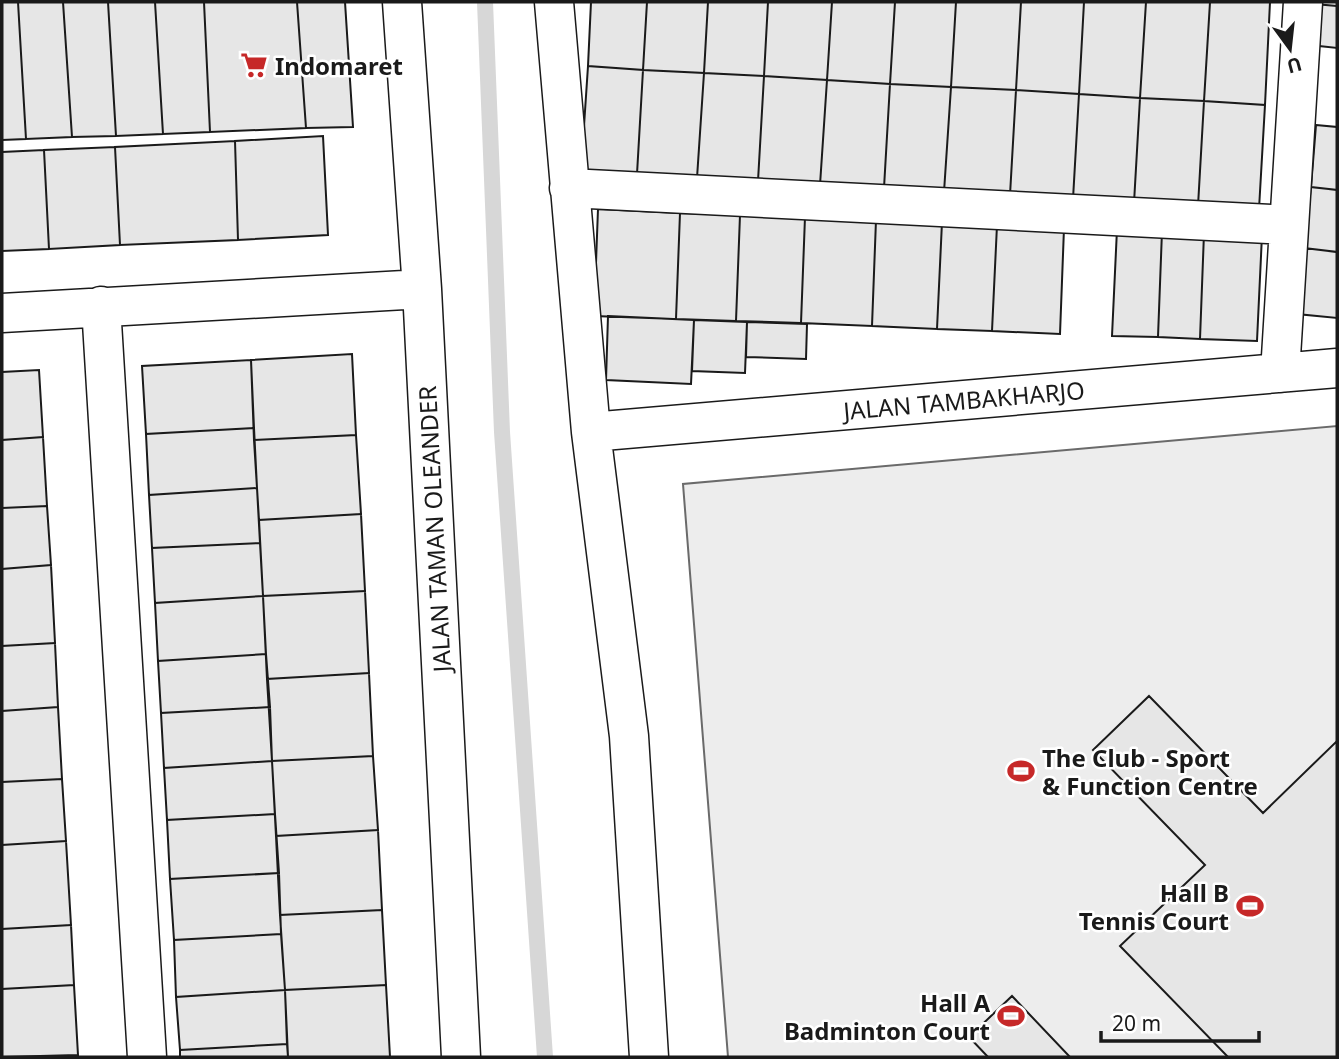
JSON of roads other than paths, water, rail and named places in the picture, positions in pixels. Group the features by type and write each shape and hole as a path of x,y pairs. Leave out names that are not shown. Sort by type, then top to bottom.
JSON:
{"street":[{"name":"JALAN TAMAN OLEANDER","path":"402,2 422,289 461,1057"},
{"path":"554,2 591,432 629,736 649,1057"},
{"path":"1280,373 1303,2"},
{"path":"569,188 1289,225"},
{"path":"2,313 422,289"},
{"path":"101,306 147,1057"},
{"name":"JALAN TAMBAKHARJO","path":"591,432 1337,368"}],"waterway":[{"path":"485,2 502,432 545,1057"}],"place":[{"name":"Indomaret","path":"254,65"},
{"name":"The Club - Sport & Function Centre","path":"1021,771"},
{"name":"Hall B Tennis Court","path":"1250,906"},
{"name":"Hall A Badminton Court","path":"1011,1016"}]}
